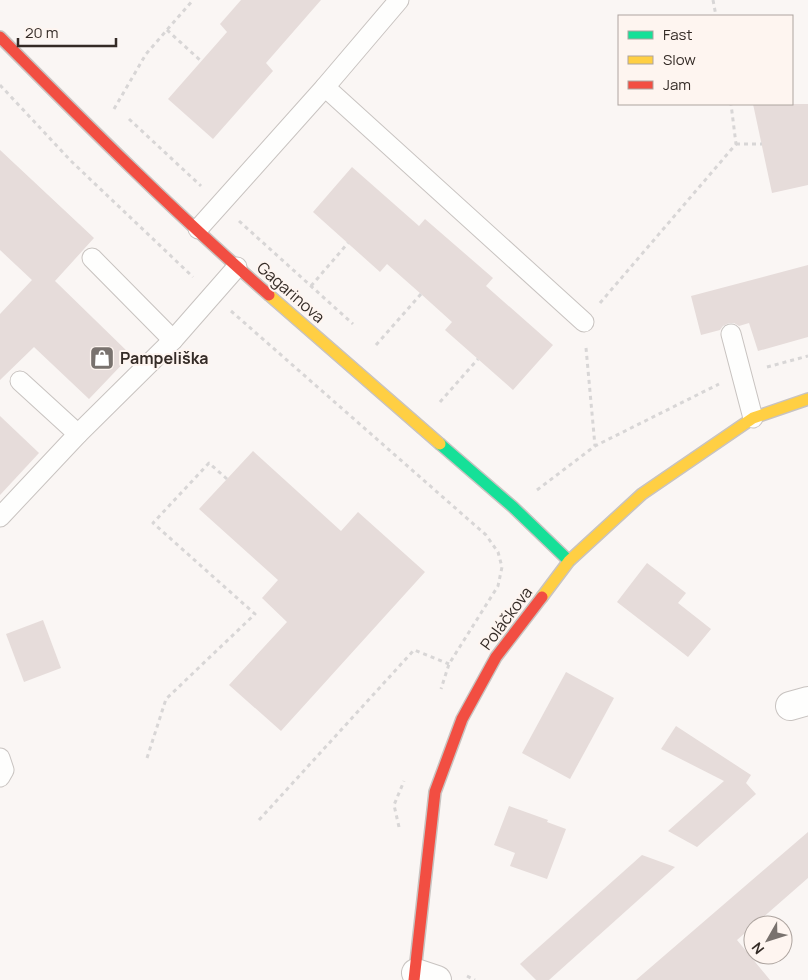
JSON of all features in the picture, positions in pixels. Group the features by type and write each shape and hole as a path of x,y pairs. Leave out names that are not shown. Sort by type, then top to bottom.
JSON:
{"street":[{"name":"Gagarinova","path":"2,43 238,267 513,507 569,561"},
{"name":"Poláčkova","path":"422,978 435,792 462,719 496,657 569,561 642,494 753,418 808,399"}],"lane":[{"path":"198,229 326,87 400,0"},
{"path":"326,87 584,322"},
{"path":"92,258 173,340"},
{"path":"0,516 78,434 173,340 238,267"},
{"path":"731,334 753,418"},
{"path":"20,381 78,434"},
{"path":"0,758 4,770 0,777"}],"path":[{"path":"71,161 96,133 115,107 146,54 194,0"},
{"path":"713,0 716,15"},
{"path":"167,30 201,61"},
{"path":"0,86 71,161 213,295 486,535"},
{"path":"595,446 584,322 736,144 731,105"},
{"path":"115,107 355,326"},
{"path":"736,144 762,144"},
{"path":"311,286 348,244"},
{"path":"369,339 376,345 421,294"},
{"path":"530,484 537,490 595,446 708,388 742,374 808,356"},
{"path":"433,396 440,402 478,359"},
{"path":"147,758 166,698 255,614 153,524 209,463 227,479"},
{"path":"259,820 414,650 449,664"}],"building":[{"path":"241,0 321,0 266,63 273,71 213,139 168,99 227,32 220,24"},
{"path":"808,104 808,185 772,193 753,105"},
{"path":"0,150 94,238 55,281 131,355 89,399 34,347 0,380 0,314 32,280 0,250"},
{"path":"352,167 419,226 425,219 493,278 486,286 553,345 513,390 445,330 452,322 421,294 387,264 380,272 313,212"},
{"path":"808,265 808,337 758,351 749,323 739,326 729,323 720,330 701,335 691,296"},
{"path":"0,416 39,453 0,495"},
{"path":"253,451 341,531 358,512 425,572 281,731 229,685 287,622 262,598 278,580 199,509"},
{"path":"647,563 686,593 678,603 711,629 688,657 617,602"},
{"path":"43,620 61,668 24,682 6,634"},
{"path":"566,672 614,698 570,779 522,753"},
{"path":"676,726 751,775 746,783 756,794 697,847 668,831 724,781 661,749"},
{"path":"509,806 548,820 547,822 566,829 547,879 510,866 515,853 494,845"},
{"path":"808,832 808,878 766,915 743,915 743,935 737,940 743,947 743,965 758,965 770,980 636,980"},
{"path":"642,855 675,867 549,980 536,980 520,964"}],"traffic: fast":[{"path":"440,444 513,507 569,561"}],"traffic: slow":[{"path":"269,295 440,444"},
{"path":"542,597 569,561 642,494 753,418 808,399"}],"traffic: jam":[{"path":"0,37 166,201 269,295"},
{"path":"414,980 435,792 462,719 496,657 542,597"}],"place":[{"name":"Pampeliška","path":"102,358"}]}
